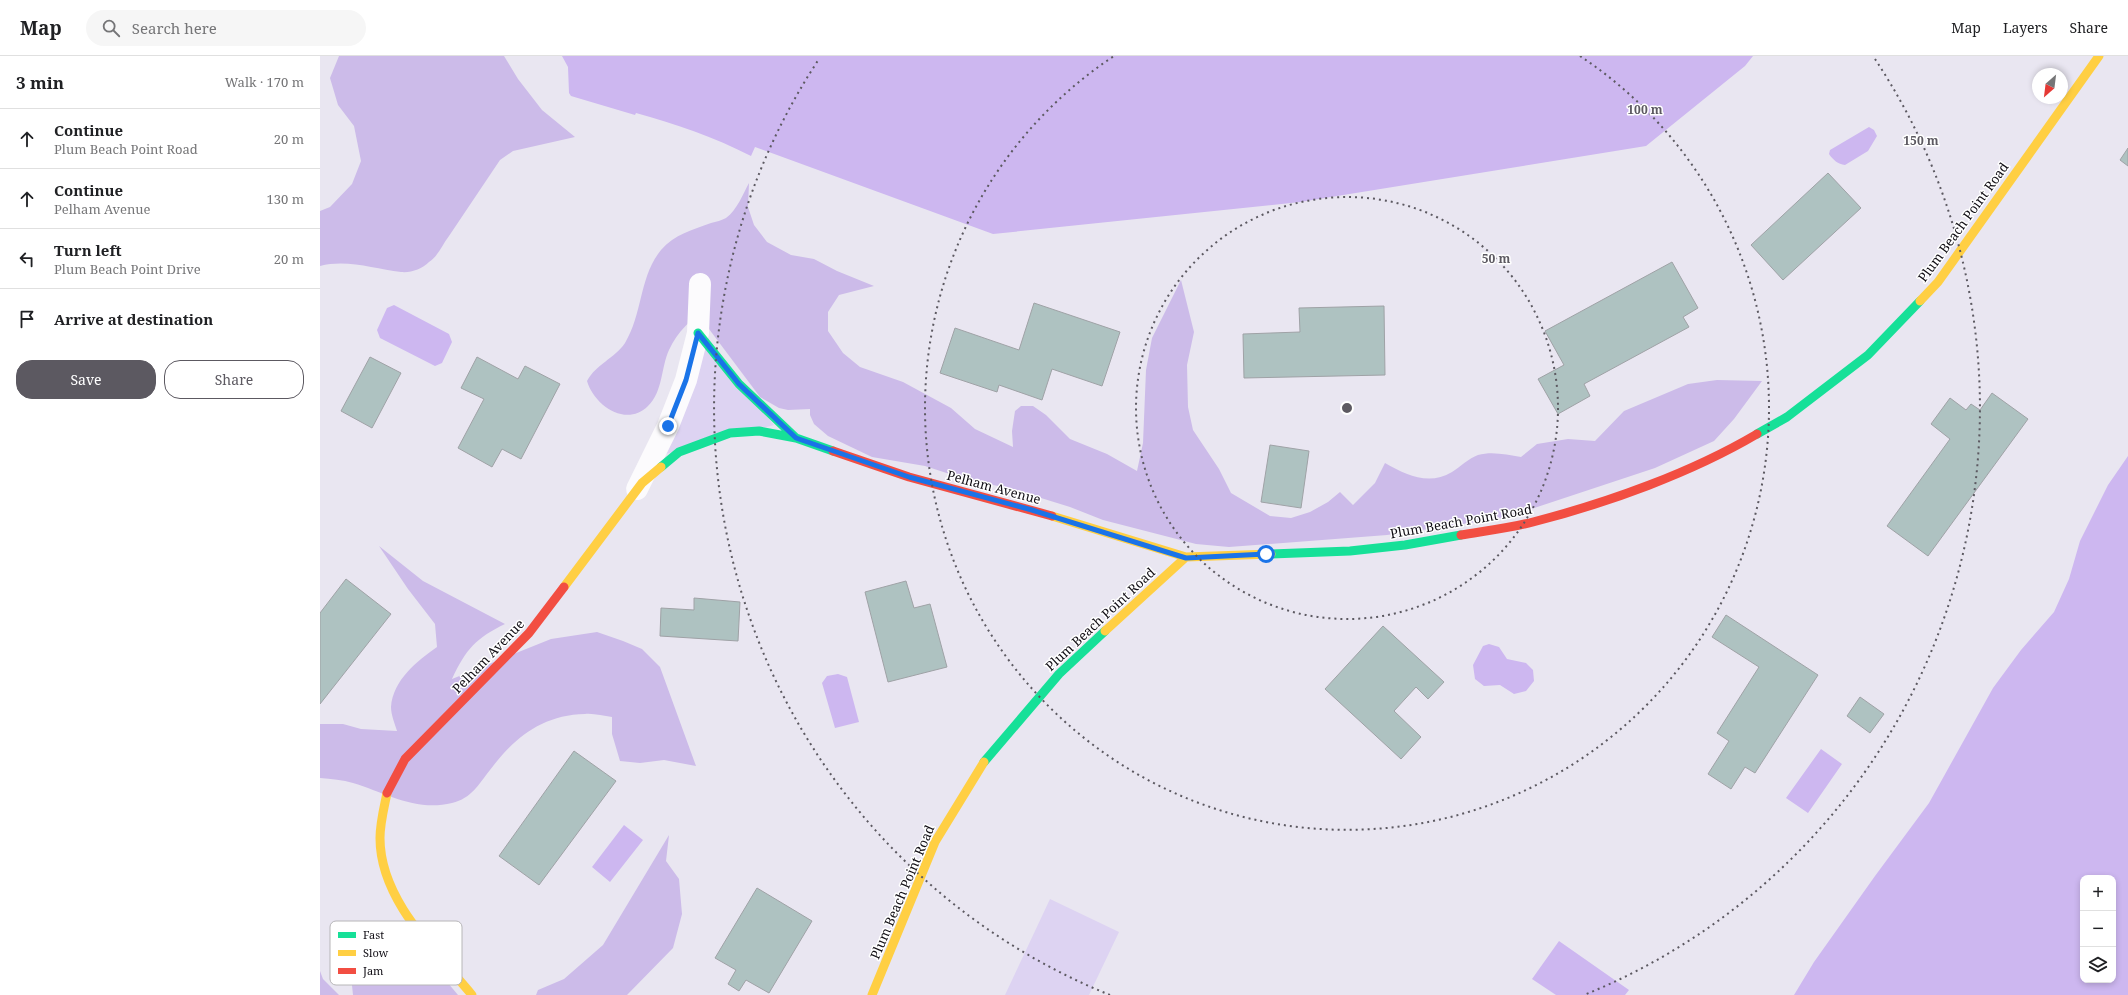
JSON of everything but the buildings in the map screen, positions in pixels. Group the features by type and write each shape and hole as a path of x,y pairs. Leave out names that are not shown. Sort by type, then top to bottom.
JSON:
{"street":[{"name":"Plum Beach Point Road","path":"872,995 935,842 980,767 1058,674 1186,558 1350,551 1405,545 1532,522 1613,499 1730,450 1787,417 1868,355 1938,282 2099,56"},
{"path":"636,491 668,426 686,380 698,333 700,284"},
{"name":"Pelham Avenue","path":"698,333 739,384 796,438"},
{"name":"Pelham Avenue","path":"411,921 400,907 384,869 380,839 382,816 388,790 405,759 529,633 642,483 679,452 730,433 759,431 796,438 909,477 1032,510 1186,558"},
{"name":"Pelham Avenue","path":"462,983 472,995"}],"shaded area":[{"path":"339,56 504,56 518,79 542,110 575,137 513,151 500,160 438,253 420,269 405,272 351,264 330,264 320,266 320,211 330,207 352,184 361,161 354,126 338,105 330,78"},
{"path":"562,56 1753,56 1745,66 1646,146 1300,202 993,234 755,147 751,156 680,126 636,113 635,115 571,96 569,93 568,67"},
{"path":"1869,127 1874,130 1877,136 1868,151 1845,165 1840,164 1832,158 1829,154 1830,150"},
{"path":"749,183 748,207 754,225 767,242 791,255 814,259 837,271 874,286 839,295 828,312 828,331 843,353 860,367 903,382 951,408 975,429 1013,447 1012,431 1015,411 1021,406 1033,406 1046,415 1070,439 1107,454 1137,471 1143,443 1146,370 1152,338 1181,280 1194,332 1187,365 1188,407 1193,430 1219,469 1231,493 1270,516 1291,518 1310,512 1328,502 1340,492 1353,505 1375,483 1385,463 1409,475 1435,478 1452,472 1468,460 1478,455 1495,453 1521,457 1537,444 1568,439 1595,441 1624,411 1688,384 1717,380 1762,381 1734,419 1714,441 1655,468 1504,518 1387,535 1229,547 1196,544 1103,520 1070,507 1012,489 965,479 925,466 872,457 828,436 814,424 810,415 810,409 788,410 779,408 760,397 709,329 706,306 685,326 672,343 666,357 659,387 653,400 648,406 639,412 630,415 612,411 604,405 596,398 587,381 595,370 621,349 625,343 635,320 649,272 661,250 678,236 726,218 730,215 737,206"},
{"path":"394,305 449,334 452,342 442,363 435,366 380,338 377,330 387,308"},
{"path":"702,344 774,425 658,456"},
{"path":"2128,456 2128,995 1794,995 1814,962 1929,803 1993,688 2021,650 2054,612 2069,579 2080,541 2108,485"},
{"path":"379,546 423,581 505,624 486,634 467,652 452,679 551,639 597,632 623,641 642,649 660,667 696,766 664,760 640,763 620,761 612,734 612,717 588,714 570,715 555,719 530,730 519,738 499,758 478,786 470,794 459,801 452,803 426,805 414,803 353,783 320,778 320,724 343,724 361,729 397,731 392,716 391,707 396,688 414,665 437,647 435,624 408,589"},
{"path":"1489,644 1499,647 1507,659 1526,663 1533,670 1534,681 1526,691 1514,694 1500,685 1484,686 1475,679 1473,665 1483,646"},
{"path":"838,674 847,677 859,722 835,728 822,683 827,676"},
{"path":"1821,749 1842,764 1808,813 1786,798"},
{"path":"624,825 643,840 610,882 592,867"},
{"path":"669,835 666,861 679,879 682,914 673,948 627,995 536,995 538,990 564,979 603,945"},
{"path":"1050,899 1119,932 1089,995 1005,995"},
{"path":"1559,941 1629,990 1625,995 1556,995 1532,979"},
{"path":"320,971 323,979 339,995 320,995"},
{"path":"352,985 450,985 458,995 353,995"}],"traffic: fast":[{"path":"1757,434 1787,417 1868,355 1920,301"},
{"path":"698,333 739,384 796,438 833,451"},
{"path":"661,467 679,452 730,433 759,431 796,438"},
{"path":"1271,554 1350,551 1405,545 1461,535"},
{"path":"984,762 1059,674 1105,631"}],"traffic: slow":[{"path":"1920,301 1938,282 2099,56"},
{"path":"564,587 642,483 661,467"},
{"path":"1052,516 1186,557 1271,554"},
{"path":"1105,631 1186,557"},
{"path":"872,995 935,842 984,762"},
{"path":"387,793 381,821 380,838 382,861 389,882 399,903 411,921"},
{"path":"462,983 472,995"}],"traffic: jam":[{"path":"1461,535 1533,522 1590,506 1648,486 1705,462 1757,434"},
{"path":"833,451 909,477 1052,516"},
{"path":"387,793 405,759 529,633 564,587"}],"route":[{"path":"668,426 686,380 698,333 739,384 796,438 909,477 1032,510 1186,558 1266,554"}]}
